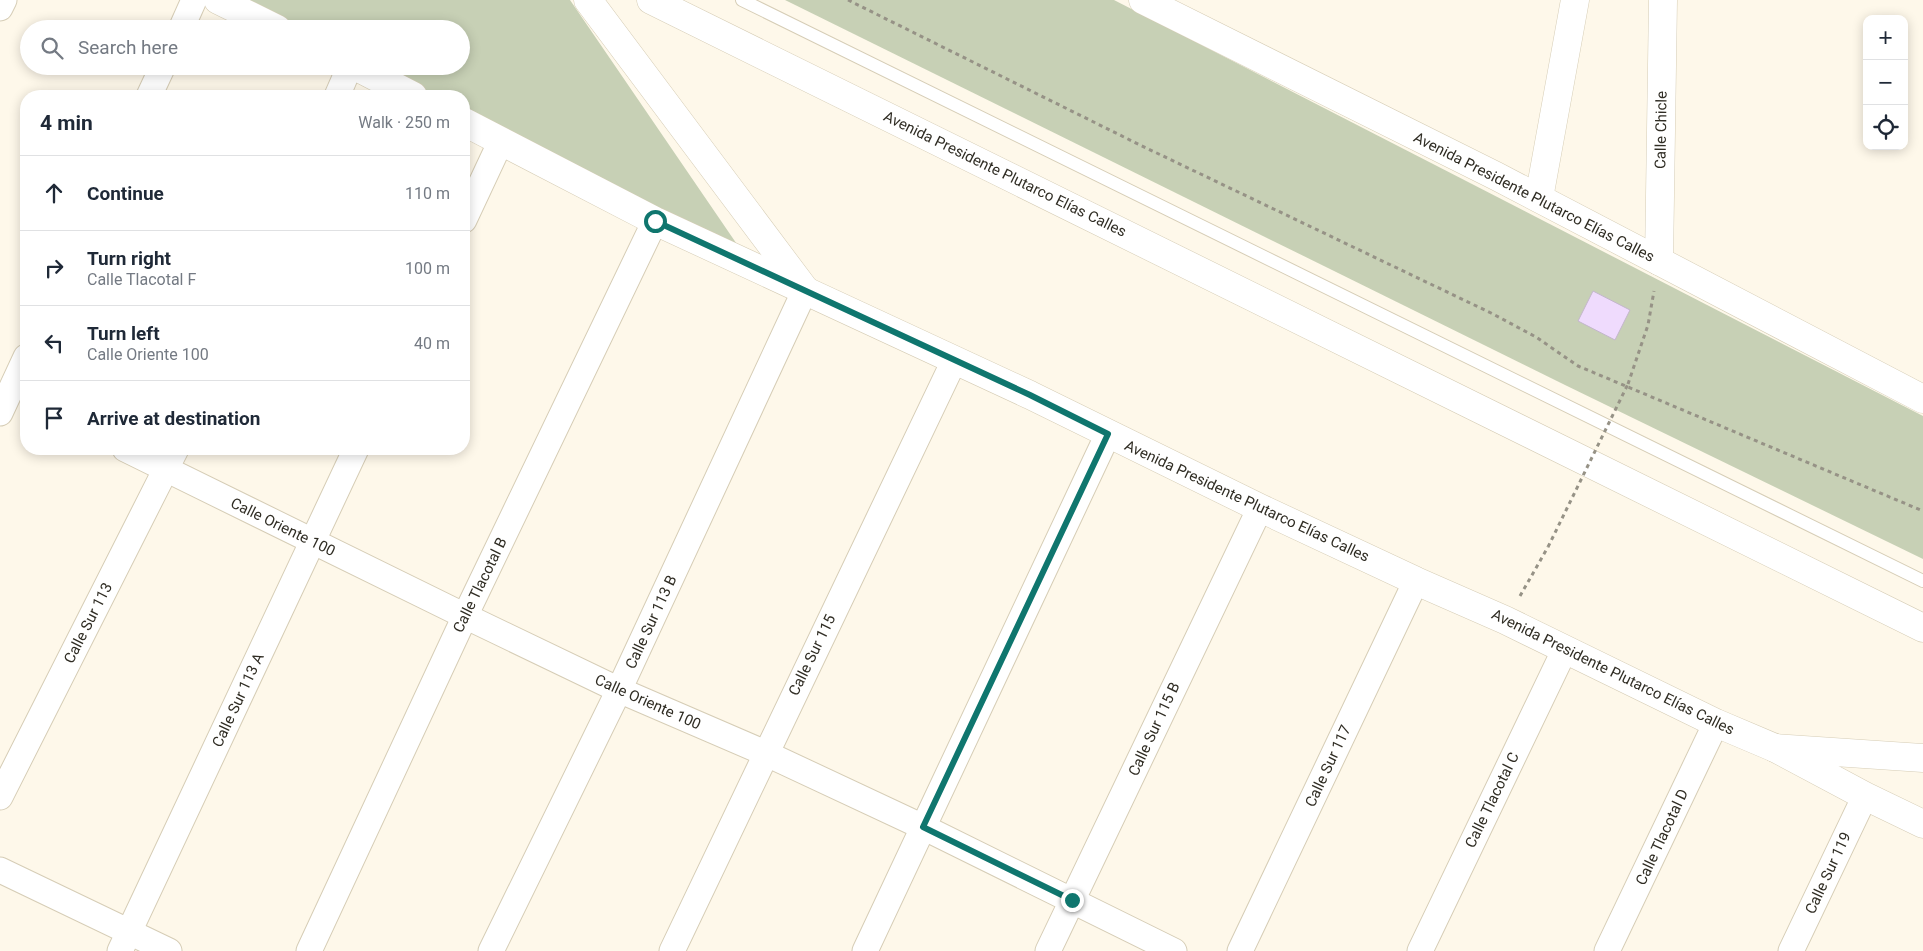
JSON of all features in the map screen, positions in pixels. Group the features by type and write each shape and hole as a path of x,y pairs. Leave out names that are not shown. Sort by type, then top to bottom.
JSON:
{"main road":[{"path":"218,0 259,20"},
{"path":"588,0 805,290"},
{"name":"Avenida Presidente Plutarco Elías Calles","path":"650,0 1923,628"},
{"name":"Avenida Presidente Plutarco Elías Calles","path":"1143,0 1539,198 1923,398"},
{"path":"1539,198 1575,0"},
{"name":"Calle Chicle","path":"1659,261 1663,0"},
{"path":"372,75 401,90"},
{"name":"Avenida Presidente Plutarco Elías Calles","path":"470,125 655,221 1030,395 1260,508 1416,581 1505,620 1716,723 1775,748 1865,796 1923,824"},
{"path":"1775,748 1923,758"}],"street":[{"path":"0,8 4,0"},
{"path":"185,20 194,0"},
{"path":"152,90 159,75"},
{"path":"340,90 346,75"},
{"path":"470,207 501,141"},
{"name":"Calle Tlacotal B","path":"309,951 465,616 655,221"},
{"name":"Calle Sur 113 B","path":"491,951 619,690 805,290"},
{"name":"Calle Sur 115","path":"672,951 954,361"},
{"path":"9,398 20,371"},
{"path":"865,951 1108,434"},
{"name":"Calle Oriente 100","path":"153,455 171,459 313,542 465,616 619,690 765,753 923,827 1174,951"},
{"name":"Calle Sur 113 A","path":"124,942 353,455"},
{"name":"Calle Sur 113","path":"0,797 171,459"},
{"name":"Calle Sur 115 B","path":"1048,951 1260,508"},
{"name":"Calle Sur 117","path":"1240,951 1416,581"},
{"name":"Calle Tlacotal C","path":"1420,951 1565,649"},
{"name":"Calle Tlacotal D","path":"1607,951 1716,723"},
{"name":"Calle Sur 119","path":"1791,951 1865,796"},
{"path":"0,870 124,942 169,951"}],"lane":[{"path":"742,0 1923,581"}],"path":[{"path":"848,0 1140,145 1491,313 1536,337 1578,366 1923,511"},
{"path":"1519,598 1548,547 1628,384 1648,325"}],"green space":[{"path":"247,0 570,0 745,256 470,114 470,90 423,90 394,75 470,75 470,20 286,20"},
{"path":"785,0 1114,0 1923,416 1923,559 1565,385"}],"building":[{"path":"1593,291 1630,310 1615,340 1578,321"}],"route":[{"path":"655,221 1030,395 1108,434 923,827 1072,900"}]}
